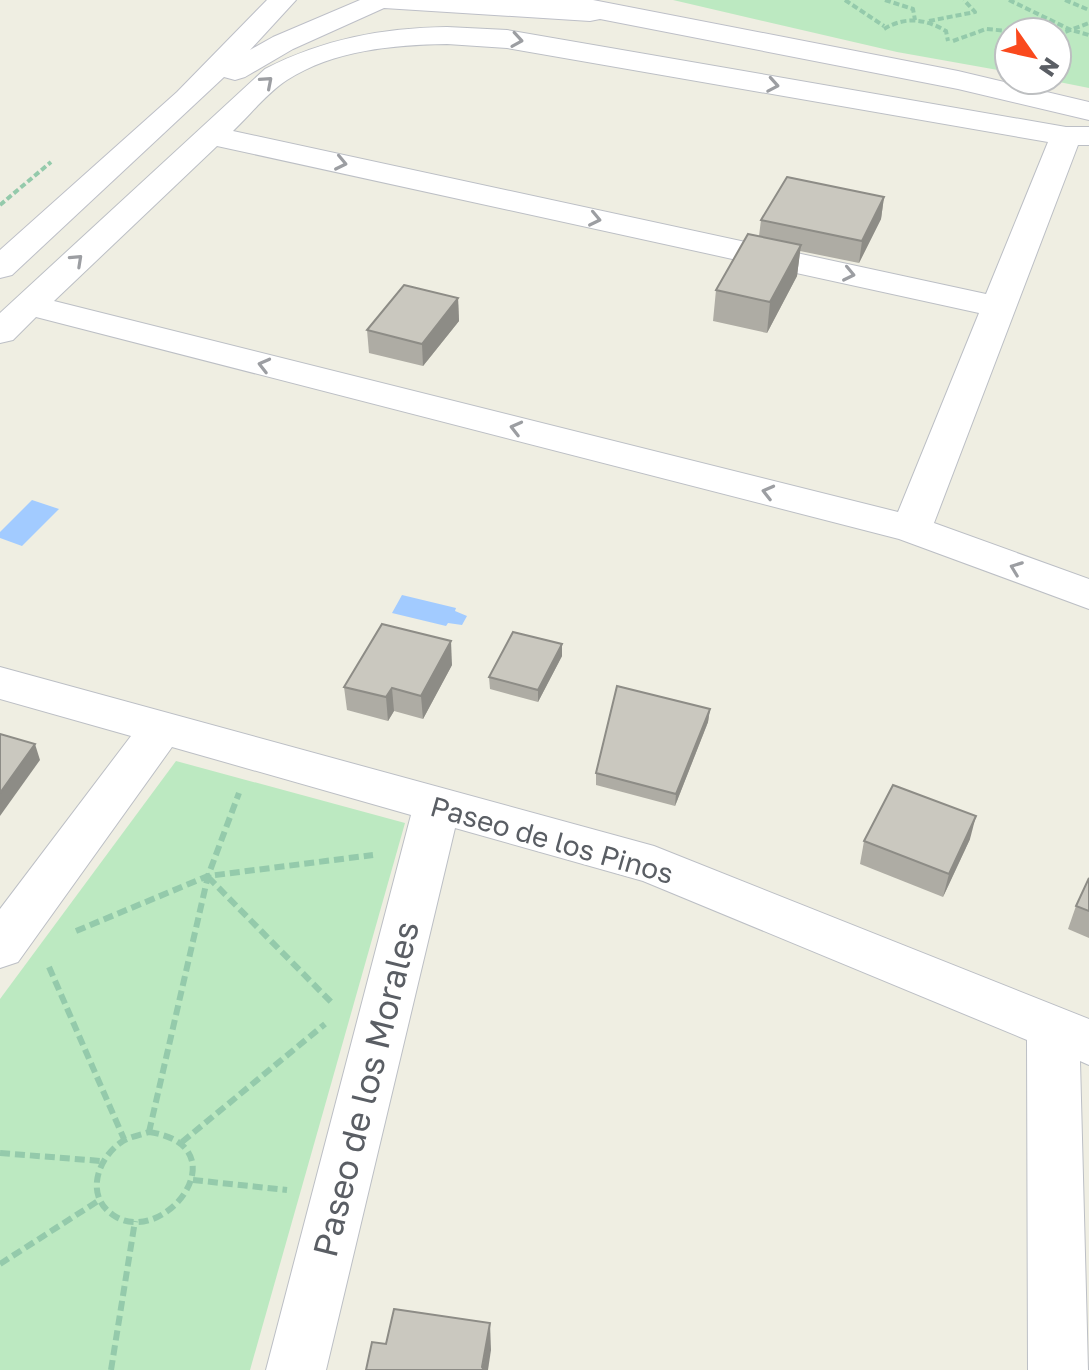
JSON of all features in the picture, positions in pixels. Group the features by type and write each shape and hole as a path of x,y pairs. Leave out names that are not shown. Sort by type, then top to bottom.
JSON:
{"street":[{"path":"0,268 188,98 282,0"},
{"path":"323,0 479,4 613,14"},
{"path":"562,0 613,14 958,80 1081,128"},
{"path":"188,98 283,43 389,2"},
{"path":"0,332 275,75 299,61 366,41 465,34 1081,128"},
{"path":"911,529 999,307 1081,128"},
{"path":"210,135 999,307"},
{"path":"29,305 911,529 1089,595"},
{"name":"Paseo de los Pinos","path":"0,683 654,865 1071,1034"},
{"path":"0,947 162,727"},
{"name":"Paseo de los Morales","path":"296,1370 437,807"},
{"path":"1058,1370 1071,1034"}],"path":[{"path":"845,0 885,27"},
{"path":"885,0 913,9 915,20"},
{"path":"927,22 975,12 964,0"},
{"path":"1009,0 1042,16"},
{"path":"1065,0 1089,10"},
{"path":"944,45 971,31 993,27"},
{"path":"149,1132 208,876 241,789"},
{"path":"68,935 208,876 381,854"},
{"path":"208,876 340,1012"},
{"path":"46,960 124,1139"},
{"path":"182,1142 328,1022"},
{"path":"149,1132 173,1136 182,1142 193,1165 193,1180 177,1204 165,1214 135,1221 107,1212 98,1201 94,1188 95,1174 101,1161 124,1139 149,1132"},
{"path":"0,1153 101,1161"},
{"path":"193,1180 301,1192"},
{"path":"0,1264 98,1201"},
{"path":"111,1370 135,1221"}],"green space":[{"path":"673,0 1089,0 1089,88 1073,85 1073,16 993,16 993,69 897,52"},
{"path":"176,761 405,823 250,1370 0,1370 0,999"}],"water":[{"path":"32,500 59,509 22,546 0,538 0,532"},
{"path":"402,595 456,608 455,611 467,616 462,625 448,623 446,626 392,613"}],"building":[{"path":"787,177 884,197 862,241 761,220"},
{"path":"748,234 801,245 770,302 716,290"},
{"path":"404,285 458,298 422,344 367,330"},
{"path":"382,624 451,641 421,696 392,688 386,697 344,687"},
{"path":"513,632 562,644 538,690 489,677"},
{"path":"617,686 710,709 676,794 596,773"},
{"path":"0,734 35,744 0,793"},
{"path":"893,785 976,816 949,874 864,841"},
{"path":"1089,878 1089,911 1076,906"},
{"path":"394,1309 490,1323 484,1370 366,1370 372,1342 386,1344"}]}
